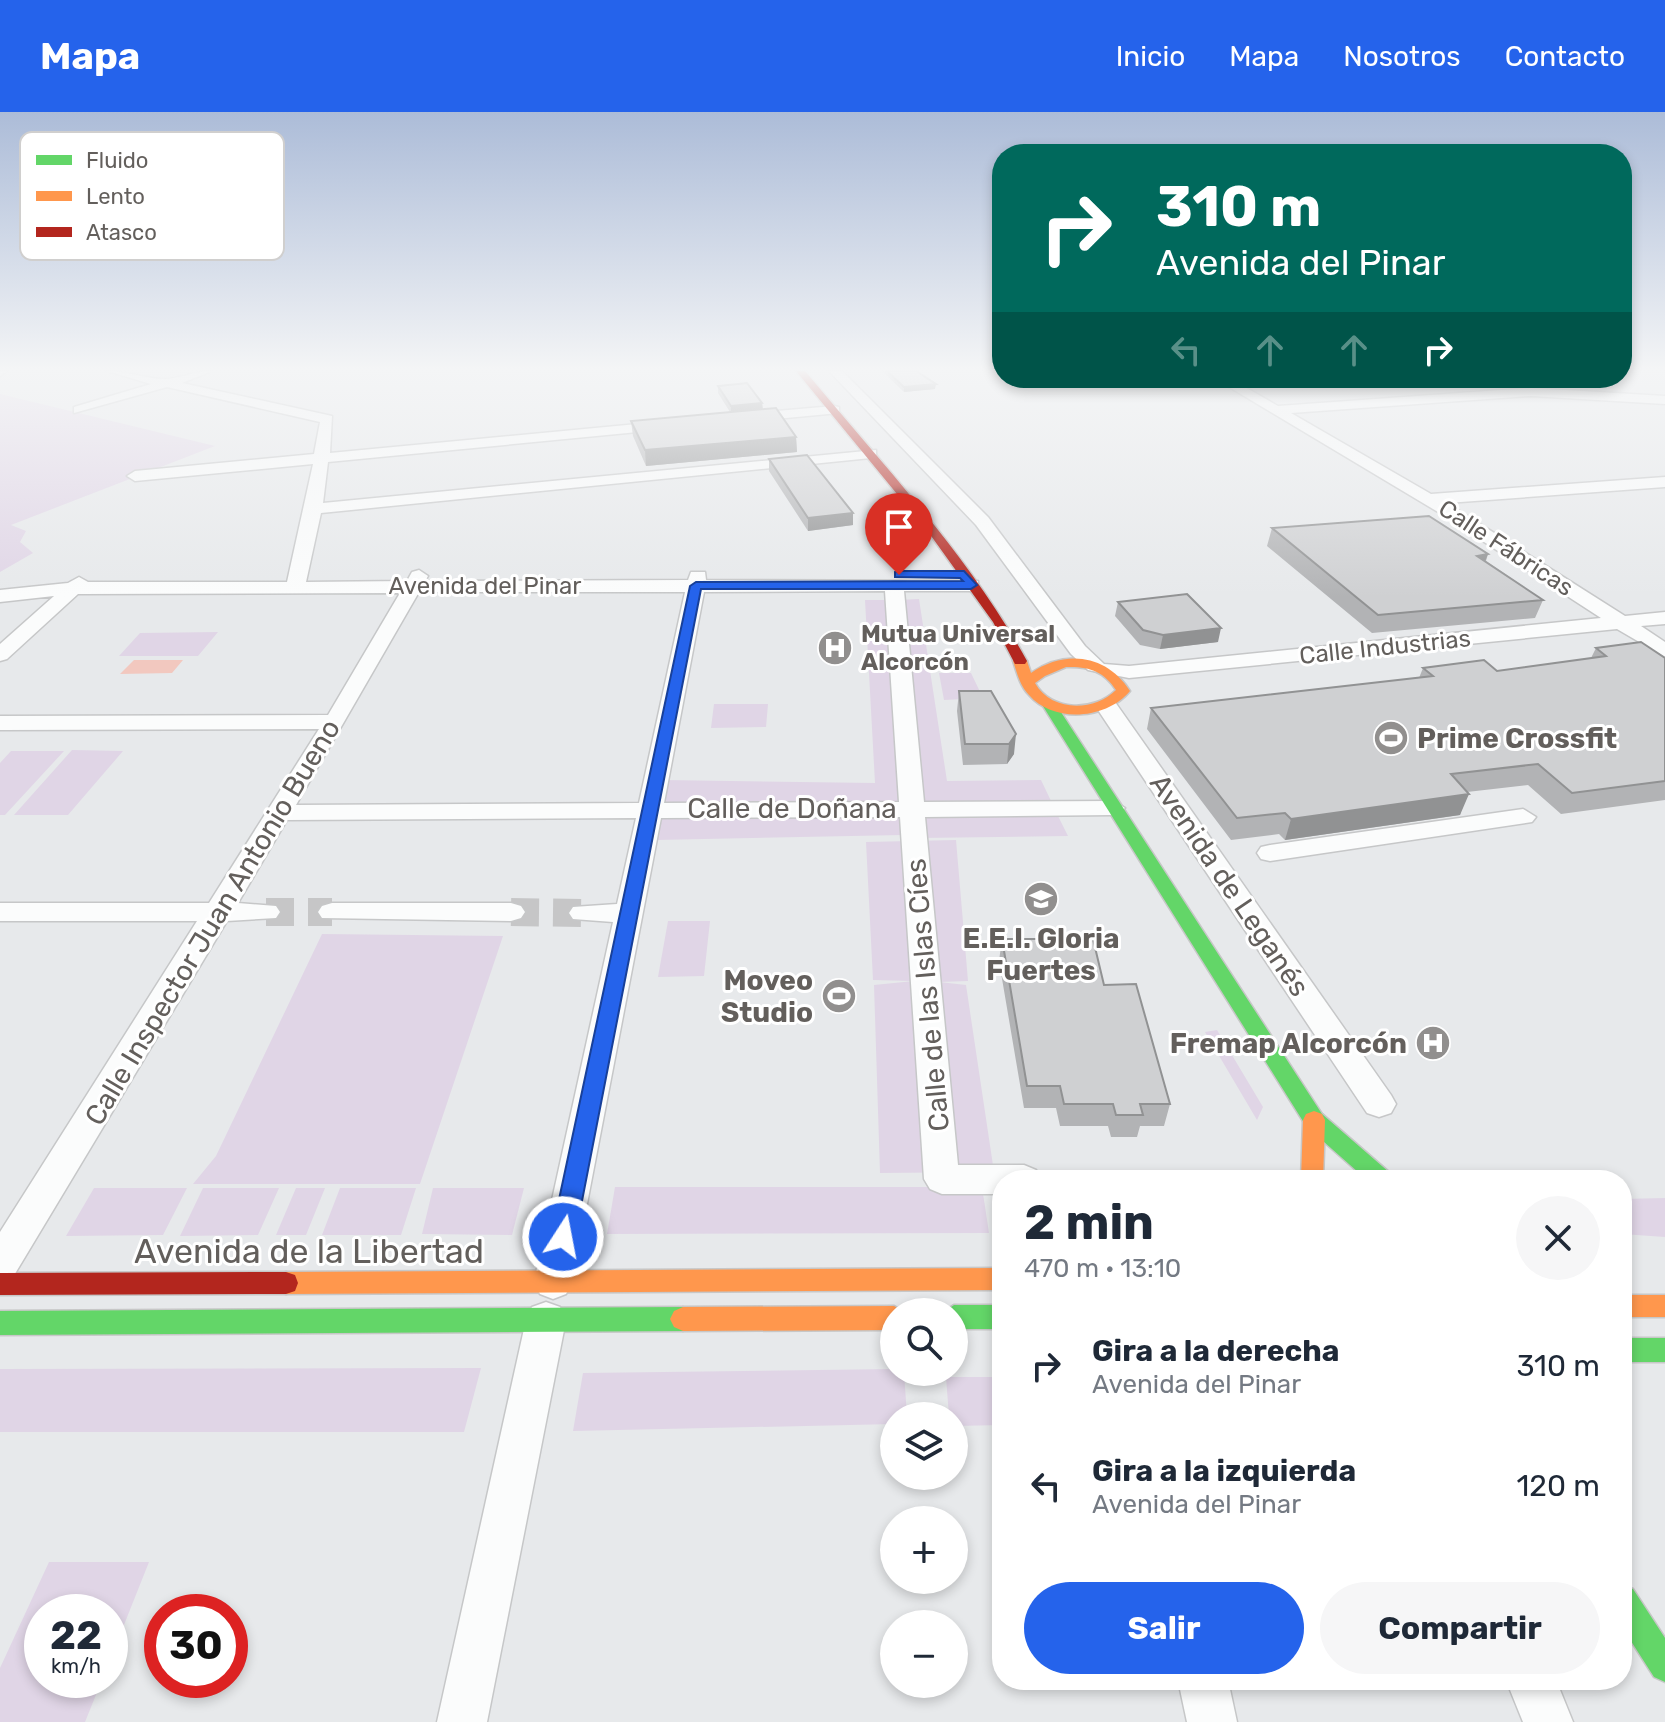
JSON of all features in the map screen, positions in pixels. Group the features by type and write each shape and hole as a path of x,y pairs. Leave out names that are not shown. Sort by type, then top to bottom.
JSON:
{"street":[{"path":"298,582 314,509 323,446"},
{"path":"135,476 439,446"},
{"path":"587,446 599,480"},
{"path":"865,446 968,580 1012,643 1029,681"},
{"path":"909,446 982,521 1078,650 1122,684 1105,703 1074,723 1070,736"},
{"name":"Calle Fábricas","path":"1338,446 1429,499 1665,651"},
{"path":"314,509 871,453"},
{"path":"1429,499 1665,482"},
{"name":"Avenida del Pinar","path":"0,588 80,582 968,580"},
{"name":"Avenida del Pinar","path":"697,581 894,585 968,580"},
{"path":"462,1722 697,581"},
{"path":"0,655 80,582"},
{"name":"Avenida del Pinar","path":"0,596 80,582"},
{"name":"Calle Inspector Juan Antonio Bueno","path":"0,1265 335,722 416,582"},
{"name":"Calle de las Islas Cíes","path":"894,585 942,1179 992,1180"},
{"name":"Calle Industrias","path":"1105,703 1628,628 1665,618"},
{"name":"Calle Industrias","path":"1100,668 1129,672 1628,628 1665,631"},
{"path":"1012,643 1047,660 1100,668"},
{"path":"1029,681 1036,671 1070,663"},
{"name":"Avenida de Leganés","path":"1029,681 1033,692 1048,703 1070,736 1314,1120 1371,1170"},
{"path":"1048,703 1105,703"},
{"name":"Avenida de Leganés","path":"1105,703 1379,1104"},
{"path":"0,723 335,722"},
{"name":"Calle de Doñana","path":"279,813 1113,808"},
{"path":"1270,853 1523,817"},
{"path":"0,912 266,912"},
{"path":"332,912 511,912"},
{"path":"583,913 629,913"},
{"path":"1312,1170 1314,1120"},
{"name":"Avenida de la Libertad","path":"0,1323 992,1279"},
{"name":"Avenida de la Libertad","path":"0,1284 550,1301 880,1317"},
{"path":"1632,1306 1665,1306"},
{"path":"968,1317 992,1317"},
{"path":"1632,1350 1665,1350"},
{"path":"1632,1582 1665,1610"},
{"path":"1632,1615 1665,1666"},
{"path":"1205,1690 1212,1722"},
{"path":"1535,1690 1548,1722"}],"shaded area":[{"path":"0,446 215,446 11,525 26,531 20,542 33,553 0,572"},
{"path":"919,599 947,781 1041,780 1052,803 918,803 899,600"},
{"path":"865,600 890,600 900,803 659,805 663,780 875,783"},
{"path":"218,632 198,656 119,656 140,633"},
{"path":"134,660 183,660 172,673 120,674"},
{"path":"939,673 971,673 983,698 944,700"},
{"path":"714,704 768,704 766,727 711,728"},
{"path":"72,750 123,751 68,815 14,815"},
{"path":"11,751 64,751 5,815 0,815 0,763"},
{"path":"917,812 1056,812 1068,836 919,838"},
{"path":"902,813 903,835 656,840 660,814"},
{"path":"956,840 968,981 939,982 966,985 992,1172 880,1173 874,985 914,981 873,980 866,842"},
{"path":"668,921 710,921 704,976 658,977"},
{"path":"322,934 503,936 420,1184 193,1184 216,1156"},
{"path":"1217,1030 1263,1107 1257,1120 1205,1032"},
{"path":"615,1187 982,1187 989,1233 607,1234"},
{"path":"94,1188 187,1188 163,1235 66,1236"},
{"path":"203,1188 279,1188 258,1235 180,1236"},
{"path":"296,1188 325,1188 306,1235 276,1235"},
{"path":"340,1188 416,1188 401,1235 322,1235"},
{"path":"433,1188 524,1188 512,1235 422,1234"},
{"path":"1665,1198 1665,1237 1632,1235 1632,1199"},
{"path":"481,1368 464,1432 0,1432 0,1369"},
{"path":"880,1369 880,1386 905,1386 906,1402 880,1402 880,1424 573,1431 583,1373"},
{"path":"968,1377 992,1377 992,1425 968,1426 968,1402 948,1402 947,1386 968,1386"},
{"path":"49,1562 149,1562 128,1615 128,1594 34,1594"},
{"path":"24,1616 24,1698 95,1698 85,1722 0,1722 0,1668"}],"building":[{"path":"643,446 690,446 645,450"},
{"path":"807,455 853,513 808,518 769,459"},
{"path":"1429,516 1488,554 1477,556 1543,600 1378,615 1272,528"},
{"path":"1187,594 1221,628 1163,635 1143,630 1118,602"},
{"path":"1641,642 1665,658 1665,781 1572,793 1538,764 1451,774 1469,794 1291,819 1285,813 1237,818 1151,708 1433,676 1423,668 1484,660 1497,671 1606,656 1596,648"},
{"path":"959,691 991,691 1016,734 1009,744 965,744"},
{"path":"1002,939 1093,939 1104,985 1136,984 1170,1104 1140,1104 1143,1115 1116,1115 1113,1104 1064,1104 1060,1086 1027,1086"}],"tunnel":[{"path":"266,912 332,912"},
{"path":"511,912 583,913"}],"traffic: fast":[{"path":"1048,703 1314,1120 1371,1170"},
{"path":"968,1317 992,1317"},
{"path":"0,1323 683,1319"},
{"path":"1632,1350 1665,1350"},
{"path":"1632,1615 1665,1666"}],"traffic: slow":[{"path":"1020,661 1033,692 1057,707 1093,709 1115,699 1123,691 1105,670 1080,663 1053,667 1029,681"},
{"path":"1312,1170 1314,1120"},
{"path":"286,1283 992,1279"},
{"path":"1632,1306 1665,1306"},
{"path":"683,1319 880,1318"}],"traffic: jam":[{"path":"862,446 933,531 999,622 1020,661"},
{"path":"0,1284 286,1283"}],"place":[{"name":"Mutua Universal Alcorcón","path":"835,648"},
{"name":"Prime Crossfit","path":"1391,738"},
{"name":"E.E.I. Gloria Fuertes","path":"1041,899"},
{"name":"Moveo Studio","path":"839,996"},
{"name":"Fremap Alcorcón","path":"1433,1043"}],"route":[{"path":"563,1237 696,586 971,585 964,575 899,575"}]}
